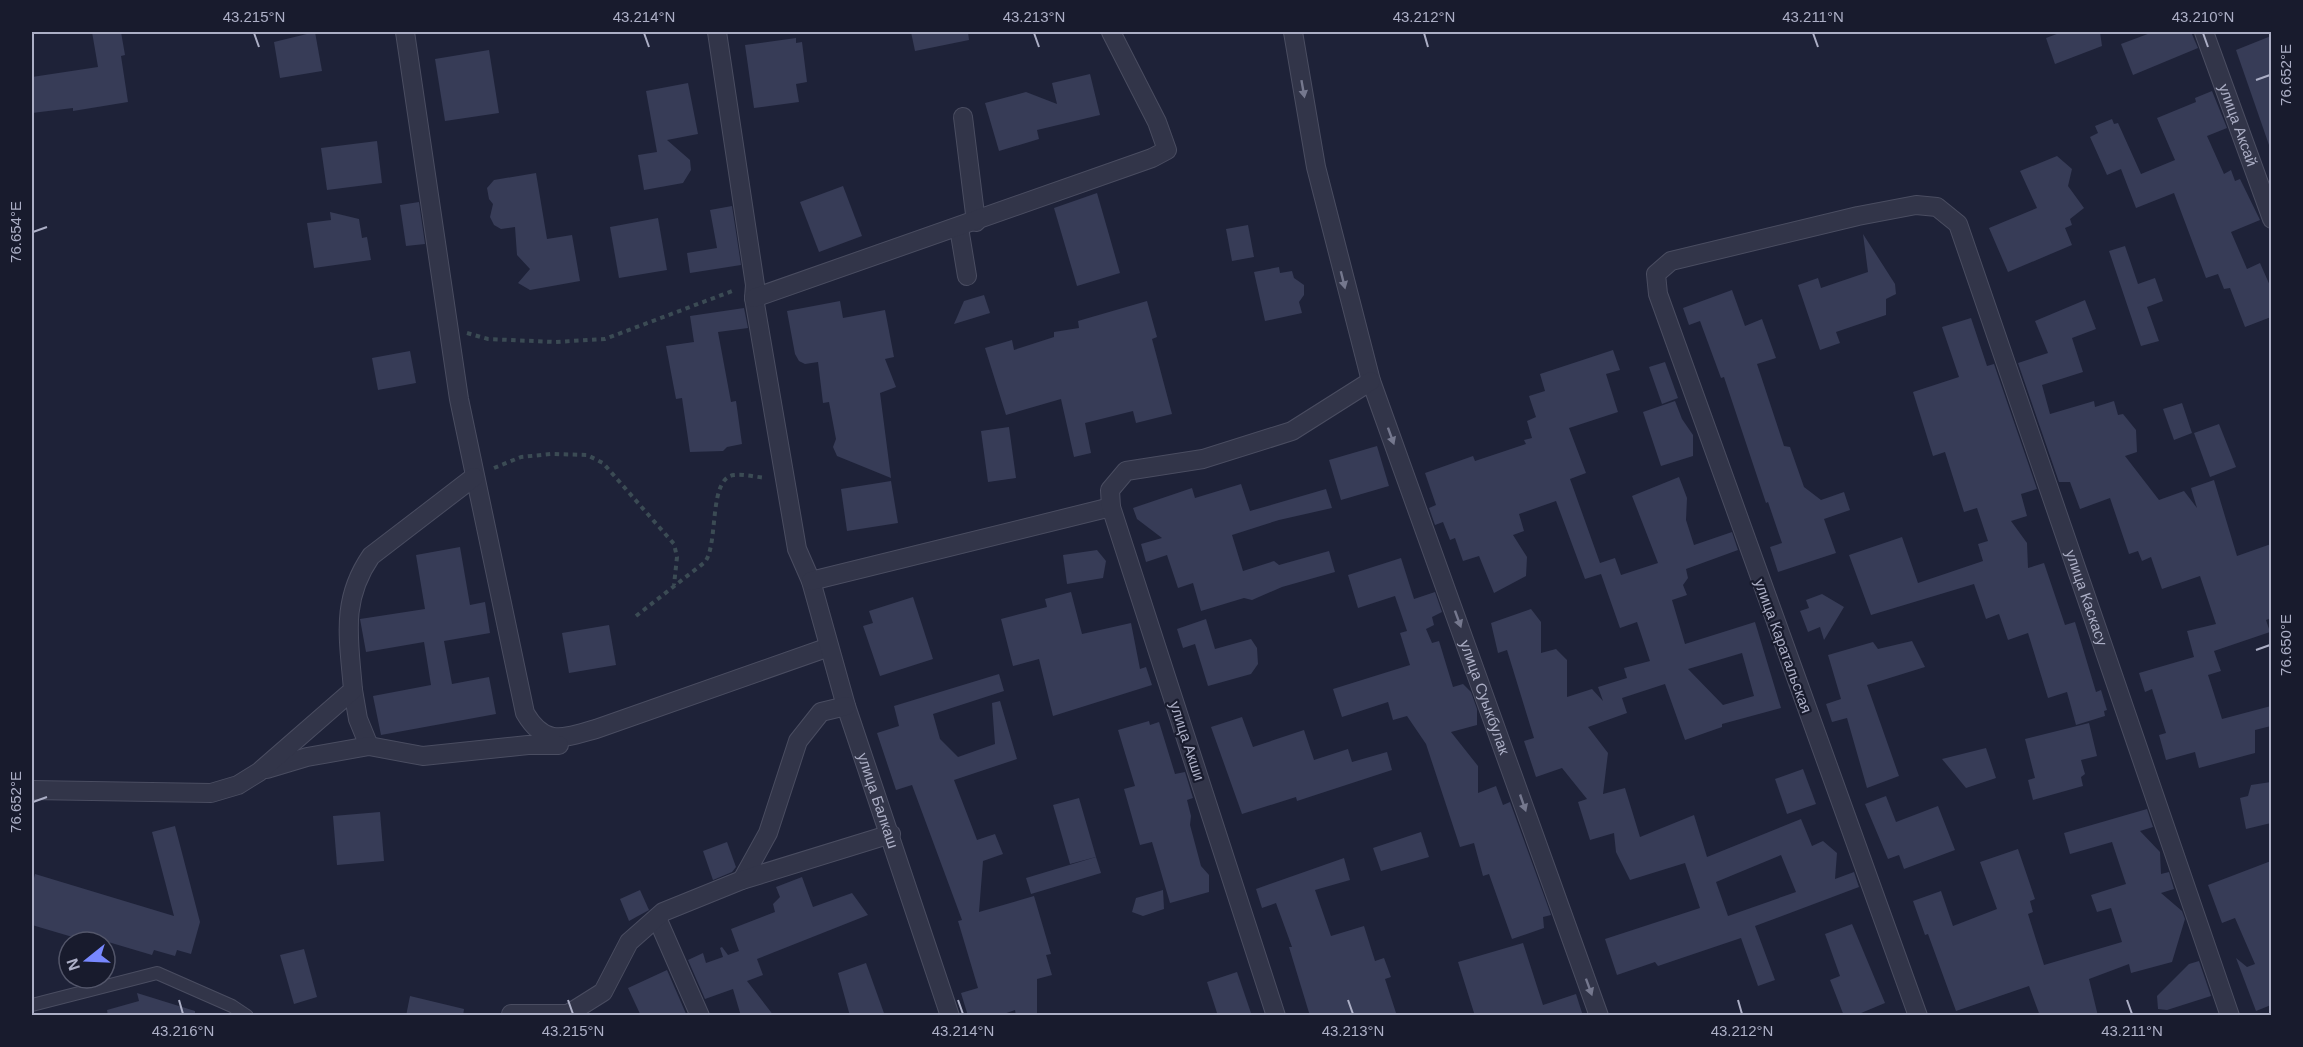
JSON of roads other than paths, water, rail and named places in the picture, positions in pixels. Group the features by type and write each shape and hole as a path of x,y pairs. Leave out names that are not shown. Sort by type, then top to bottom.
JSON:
{"street":[{"path":"405,32 449,329 474,477 525,713 528,745"},
{"name":"улица Балкаш","path":"717,32 754,291 797,549 811,581 846,706 891,834 950,1016"},
{"path":"754,291 967,225 1152,158 1167,150 1157,122 1111,32"},
{"name":"улица Суыкбулак","path":"1293,32 1316,167 1343,280 1371,381 1599,1016"},
{"name":"улица Аксай","path":"2204,32 2271,219"},
{"path":"963,117 967,276"},
{"name":"улица Каратальская","path":"1916,205 1847,218 1671,261 1656,274 1662,306 1918,1016"},
{"name":"улица Каскасу","path":"1916,205 1937,207 1958,224 2230,1016"},
{"path":"811,581 1111,507 1110,490 1126,471 1203,459 1292,430 1371,381"},
{"path":"369,746 358,719 352,690 348,628 350,597 361,570 371,556 474,477"},
{"name":"улица Акши","path":"1111,507 1276,1016"},
{"path":"525,713 534,728 544,736 572,736 829,647"},
{"path":"32,790 211,793 237,785 259,772 352,690"},
{"path":"742,880 768,833 798,741 821,712 846,706"},
{"path":"259,772 307,757 369,746 393,748 423,756 528,745 555,746 568,742 572,736"},
{"path":"511,1014 568,1014 603,992 630,942 663,912 742,880 891,834"},
{"path":"657,918 700,1016"}],"lane":[{"path":"32,1005 157,973 195,988 247,1016"}]}
